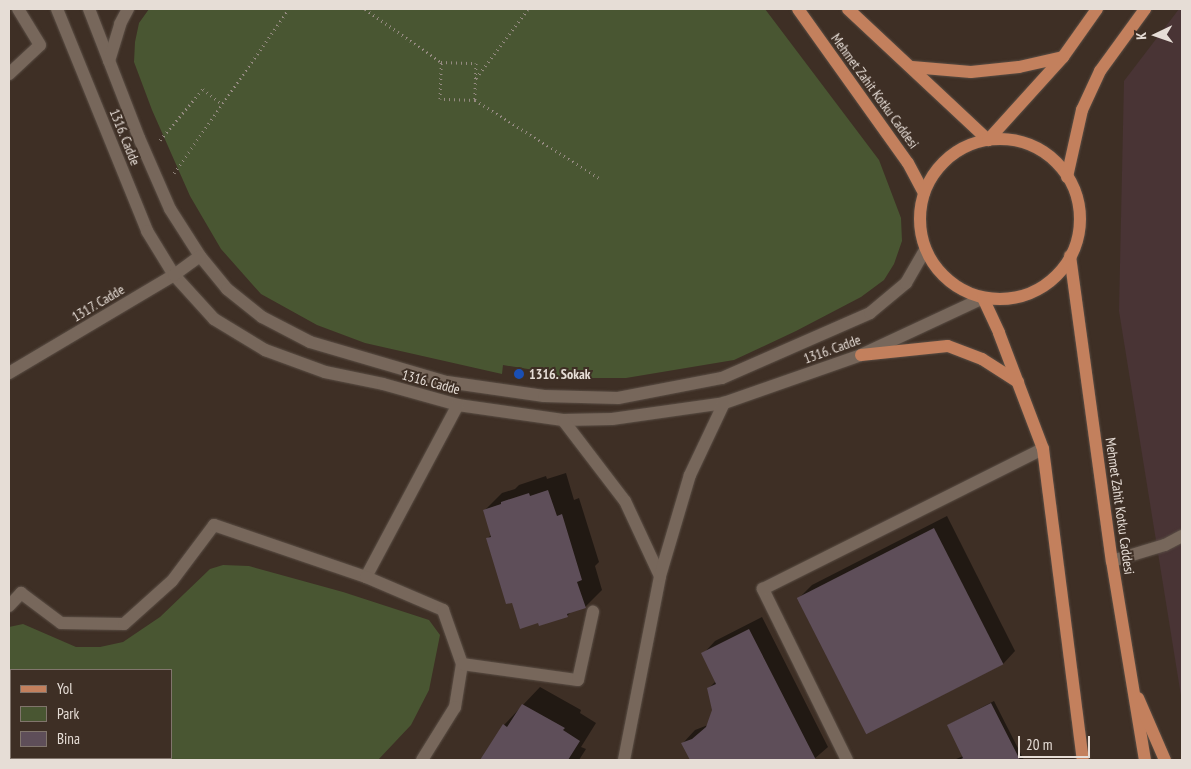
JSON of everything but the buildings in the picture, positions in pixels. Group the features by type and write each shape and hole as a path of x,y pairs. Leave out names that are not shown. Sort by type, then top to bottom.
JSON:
{"main road":[{"name":"Mehmet Zahit Kotku Caddesi","path":"798,9 908,163 924,193"},
{"name":"Mehmet Zahit Kotku Caddesi","path":"848,9 988,140"},
{"path":"988,140 1063,57 1098,9"},
{"path":"1067,177 1082,110 1100,71 1145,9"},
{"path":"912,67 971,72 1019,67 1063,57"},
{"path":"988,140 1011,140 1033,146 1052,159 1067,177 1076,196 1079,216 1078,237 1070,256 1061,271 1048,283 1034,292 1017,298 983,298 964,291 948,281 935,267 920,231 920,212 924,193 934,174 948,158 967,146 988,140"},
{"name":"Mehmet Zahit Kotku Caddesi","path":"1070,256 1112,561 1145,760"},
{"path":"983,298 1018,382 1043,449 1083,760"},
{"path":"861,355 948,346 982,359 1018,382"},
{"path":"1131,681 1166,760"}],"street":[{"path":"9,74 40,45 18,9"},
{"name":"1316. Cadde","path":"88,9 170,209 200,256 227,289 262,317 310,342 447,382 544,396 618,398 722,378 870,313 906,283 926,249"},
{"path":"109,61 120,24 128,9"},
{"name":"1316. Cadde","path":"60,11 147,231 174,275 214,319 265,350 325,372 383,384 458,405 563,420 612,419 724,403 861,355 983,298"},
{"name":"1317. Cadde","path":"9,373 174,275 200,256"},
{"path":"624,760 660,576 690,475 724,403"},
{"path":"366,577 458,405"},
{"path":"563,420 625,501 660,576"},
{"path":"847,760 763,589 1043,449"},
{"path":"9,606 21,593 61,623 124,624 172,581 214,525 366,577 443,610 462,664 455,706 422,760"},
{"path":"1164,545 1182,536"},
{"path":"1112,561 1164,545 1182,542"},
{"path":"462,664 578,680 593,612"}],"path":[{"path":"162,190 289,9"},
{"path":"364,9 441,62 476,63 475,100"},
{"path":"476,78 528,9"},
{"path":"441,62 440,99 475,100 599,178"},
{"path":"147,156 203,89 222,104"}],"shaded area":[{"path":"1179,9 1182,9 1182,702 1119,311 1124,81"}],"green space":[{"path":"149,9 765,9 879,160 901,218 902,241 894,264 884,280 861,297 796,331 734,360 626,378 545,378 533,377 534,370 503,365 502,374 365,343 317,325 261,294 221,249 190,196 152,110 134,62 135,42 139,23"},
{"path":"223,565 249,566 343,592 429,620 440,635 429,690 411,725 378,760 19,760 16,759 172,759 172,669 10,669 9,756 9,627 23,624 76,647 100,647 123,642 160,617 210,569"}],"place":[{"name":"1316. Sokak","path":"519,374"}]}
